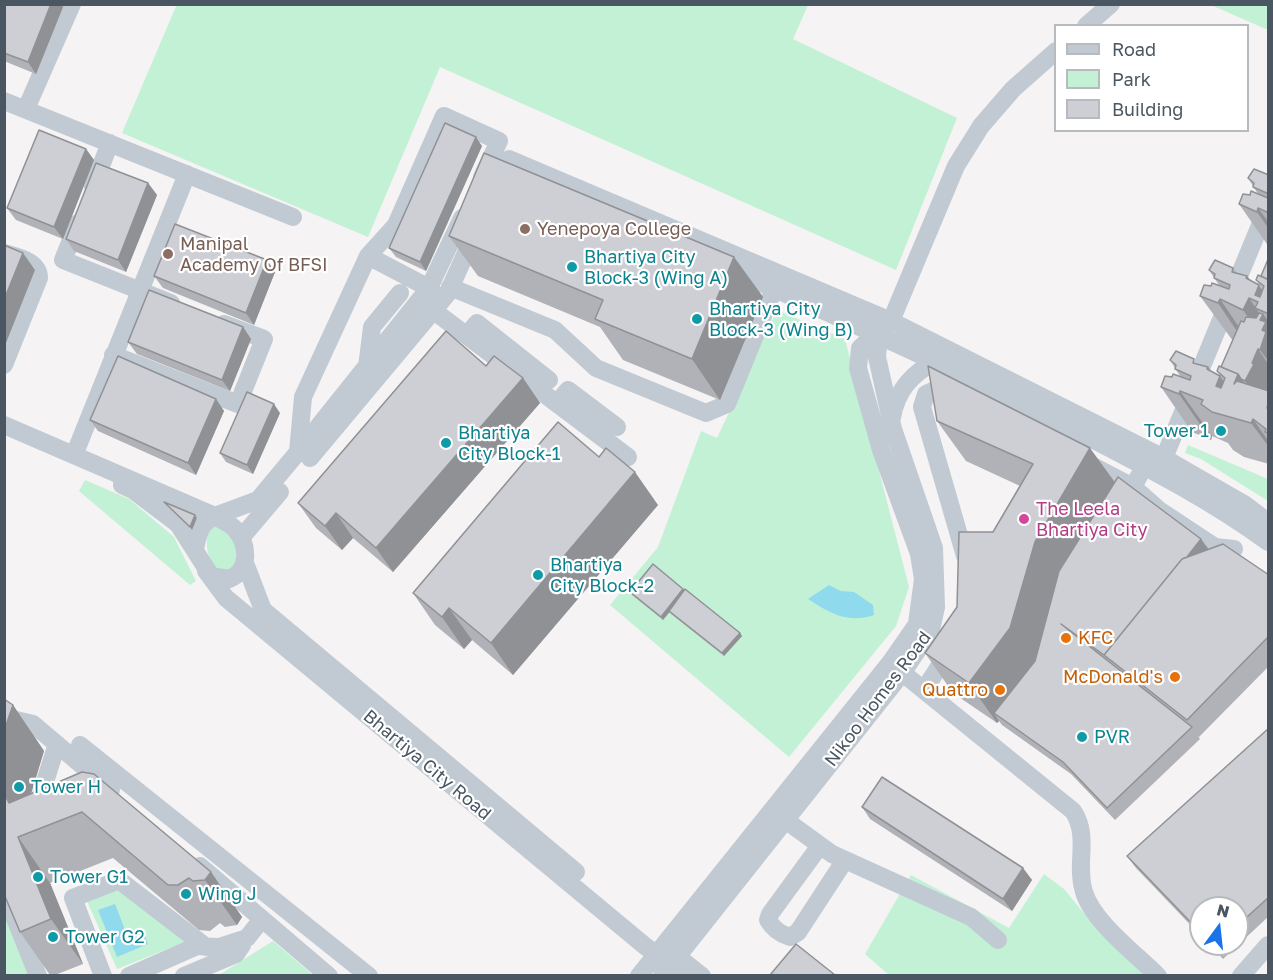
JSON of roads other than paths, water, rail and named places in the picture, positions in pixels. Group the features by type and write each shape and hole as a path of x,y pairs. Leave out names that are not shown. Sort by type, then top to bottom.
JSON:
{"street":[{"path":"26,109 72,4"},
{"path":"1088,24 1111,4"},
{"path":"885,327 956,166 968,146 988,117 1013,89 1054,53"},
{"path":"4,100 293,217"},
{"path":"298,452 303,397 368,256 396,225 444,116 499,141 502,161 494,193"},
{"path":"110,143 63,260 191,311"},
{"path":"502,161 885,327 1075,436 1159,510 1215,547 1234,549"},
{"path":"4,425 75,453 215,516 235,528 241,538 439,296 475,204 502,161"},
{"path":"502,161 774,289 885,327 937,361 1075,436 1144,466 1237,519 1269,542"},
{"path":"75,453 187,174"},
{"path":"1164,458 1269,206"},
{"path":"4,254 34,264 39,272 39,278 4,365"},
{"path":"368,256 439,296 555,330 596,368 706,413 726,404 774,289"},
{"path":"367,368 372,327 400,293"},
{"path":"439,296 467,335 628,457"},
{"path":"195,549 200,528 215,516 258,500 367,368 439,296"},
{"path":"113,355 238,404 264,339 212,319"},
{"path":"467,335 477,323 549,380"},
{"name":"Nikoo Homes Road","path":"639,975 665,959 896,668 929,634 936,607 934,548 892,424 877,357 885,327"},
{"name":"Nikoo Homes Road","path":"885,327 860,348 858,368 881,450 919,554 923,579 917,624 896,668"},
{"path":"892,424 895,405 903,388 917,372 937,361"},
{"path":"558,402 568,390 616,427"},
{"path":"967,576 962,546 922,402 930,392 939,390 976,407"},
{"name":"Bhartiya City Road","path":"4,435 133,490 178,524 195,549 206,571 226,598 665,959"},
{"path":"1075,436 1164,458 1244,504 1269,522"},
{"path":"1134,487 1144,466"},
{"name":"Bhartiya City Road","path":"241,538 245,563 263,610 665,959"},
{"path":"934,556 962,546"},
{"path":"206,571 216,579 229,579 239,573 245,563"},
{"path":"924,690 944,662 954,638 929,634"},
{"path":"896,668 1073,811 1081,822 1080,868 1084,893 1098,917 1158,975"},
{"path":"4,726 16,720 28,721 159,831"},
{"path":"43,826 36,810 57,744"},
{"path":"80,745 369,975"},
{"path":"105,810 125,802"},
{"path":"779,816 819,847 971,917 998,940"},
{"path":"819,847 770,914 768,920 771,927 783,935 790,937 798,932 845,860"},
{"path":"185,853 329,975"},
{"path":"103,975 73,898 118,880 206,947"},
{"path":"4,891 38,975"},
{"path":"184,975 236,954 262,919"},
{"path":"129,975 197,946 219,947 247,938"},
{"path":"1233,975 1263,951"},
{"path":"1241,975 1263,951"},
{"path":"665,959 685,975"},
{"path":"665,959 702,975"}],"water":[{"path":"829,585 841,591 854,592 873,605 874,615 847,618 831,613 808,599"},
{"path":"115,904 127,935 142,929 148,944 117,957 98,910"}],"place":[{"name":"Yenepoya College","path":"525,229"},
{"name":"Manipal Academy Of BFSI","path":"168,254"},
{"name":"Bhartiya City Block-3 (Wing A)","path":"572,267"},
{"name":"Bhartiya City Block-3 (Wing B)","path":"697,319"},
{"name":"Tower 1","path":"1221,431"},
{"name":"Bhartiya City Block-1","path":"446,443"},
{"name":"The Leela Bhartiya City","path":"1024,519"},
{"name":"Bhartiya City Block-2","path":"538,575"},
{"name":"KFC","path":"1066,638"},
{"name":"McDonald's","path":"1175,677"},
{"name":"Quattro","path":"1000,690"},
{"name":"PVR","path":"1082,737"},
{"name":"Tower H","path":"19,787"},
{"name":"Tower G1","path":"38,877"},
{"name":"Wing J","path":"186,894"},
{"name":"Tower G2","path":"53,937"}]}
